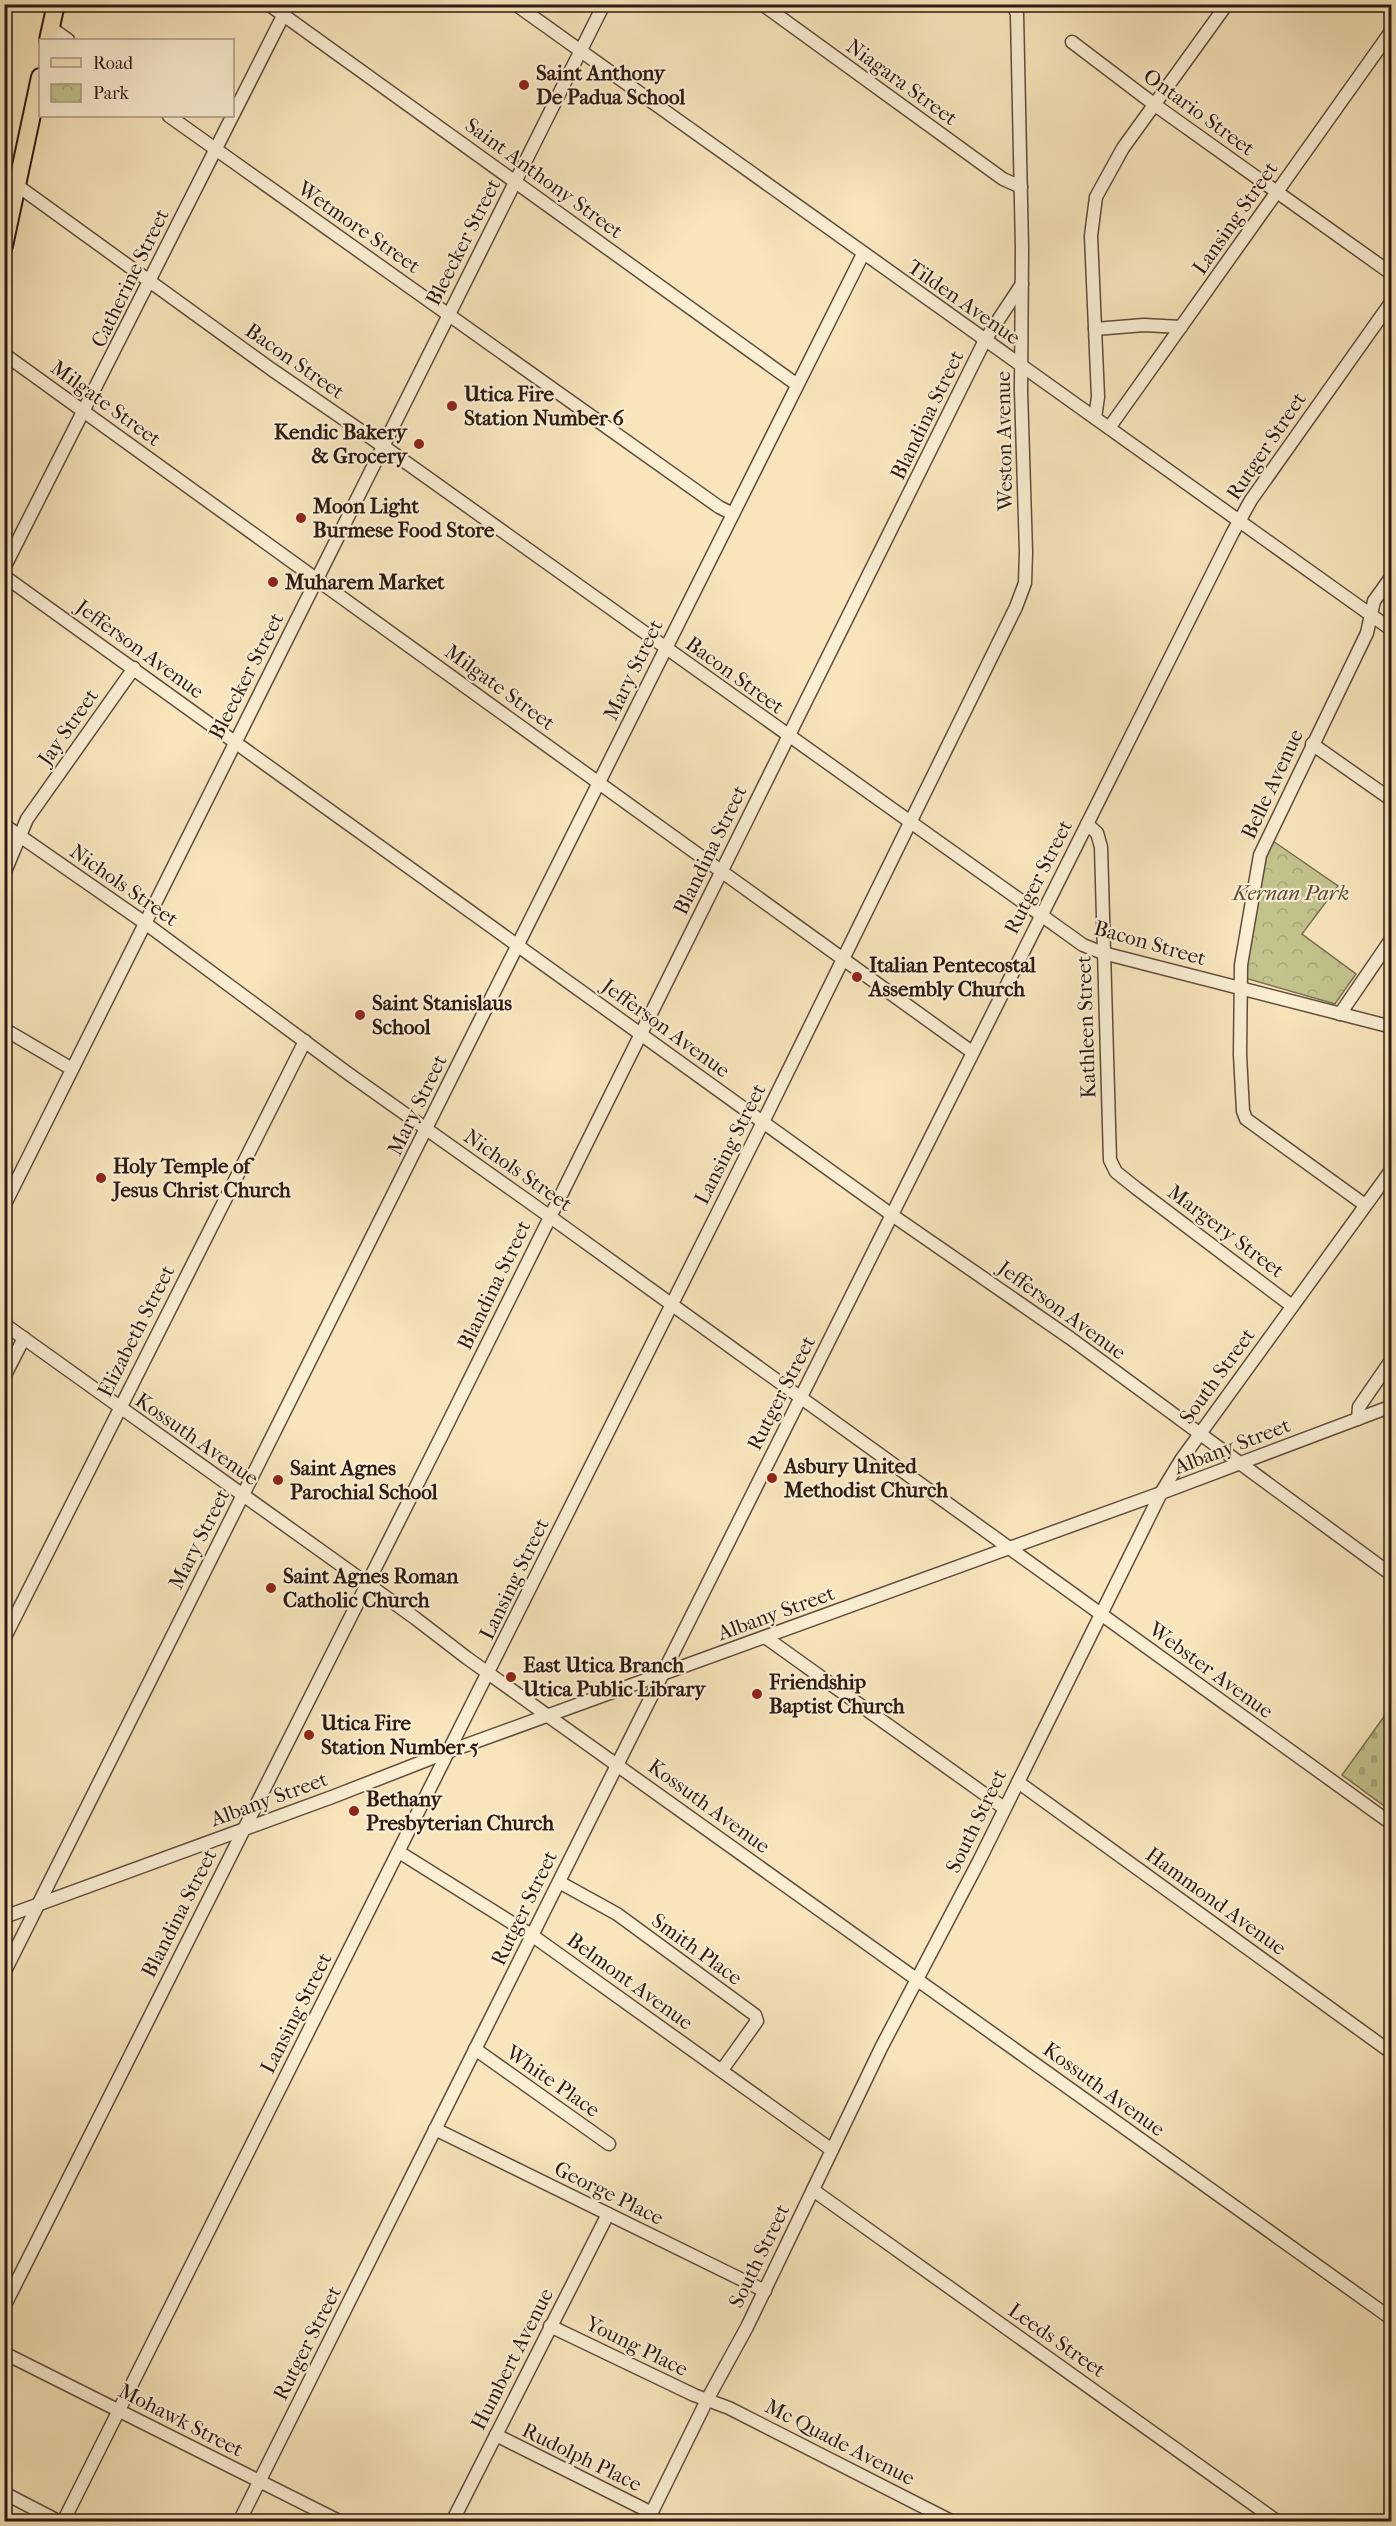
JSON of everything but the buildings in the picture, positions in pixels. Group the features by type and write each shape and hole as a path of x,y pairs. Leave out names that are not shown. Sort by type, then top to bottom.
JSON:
{"main road":[{"path":"49,34 56,4"},
{"path":"4,246 39,82"}],"street":[{"name":"Saint Anthony Street","path":"268,4 286,10 515,181 796,384"},
{"name":"Tilden Avenue","path":"515,4 862,254 1392,630"},
{"name":"Bleecker Street","path":"4,1206 604,4"},
{"name":"Niagara Street","path":"762,4 1003,179 1022,187"},
{"path":"1095,418 1098,397 1091,236 1096,197 1123,148 1227,4"},
{"name":"Weston Avenue","path":"995,652 1025,583 1026,552 1021,366 1022,187 1017,14 1014,6"},
{"name":"Catherine Street","path":"234,113 286,10"},
{"name":"Lansing Street","path":"1109,428 1392,30"},
{"path":"49,34 65,39"},
{"name":"Ontario Street","path":"1072,42 1155,105 1392,274"},
{"name":"Wetmore Street","path":"170,117 719,507 733,514"},
{"name":"Catherine Street","path":"4,568 85,412 232,117"},
{"name":"Bacon Street","path":"18,186 271,369 1083,945 1103,953 1392,1027"},
{"name":"Mary Street","path":"4,1973 862,254"},
{"name":"Blandina Street","path":"4,2307 986,340 1023,283"},
{"name":"Rutger Street","path":"239,2522 1239,522 1251,500 1392,302"},
{"path":"1095,329 1144,325 1181,327"},
{"name":"Milgate Street","path":"4,354 972,1053"},
{"name":"Jefferson Avenue","path":"4,576 892,1215 1070,1338 1199,1436 1392,1575"},
{"name":"Belle Avenue","path":"1365,1205 1246,1119 1243,1111 1240,988 1241,965 1260,855 1366,633 1374,601 1392,576"},
{"name":"Lansing Street","path":"62,2522 489,1673 995,652"},
{"name":"Jay Street","path":"4,874 27,819 134,668"},
{"path":"1312,744 1392,800"},
{"name":"Kathleen Street","path":"1087,824 1097,834 1101,847 1110,1160 1116,1172 1136,1188"},
{"name":"Nichols Street","path":"4,825 145,923 304,1041 672,1304 1008,1549"},
{"path":"1340,1014 1392,938"},
{"path":"4,1029 72,1069"},
{"name":"Elizabeth Street","path":"4,1640 304,1041"},
{"name":"South Street","path":"650,2517 1161,1494 1181,1460 1392,1169"},
{"name":"Margery Street","path":"1136,1188 1292,1306"},
{"name":"Kossuth Avenue","path":"4,1324 1392,2319"},
{"path":"4,1377 24,1338"},
{"path":"1358,1419 1359,1407 1392,1359"},
{"name":"Albany Street","path":"4,1917 332,1797 450,1751 1161,1494 1392,1406"},
{"name":"Webster Avenue","path":"1008,1549 1099,1615 1161,1656 1392,1824"},
{"path":"765,1637 1004,1808"},
{"name":"Hammond Avenue","path":"1017,1782 1392,2053"},
{"name":"Belmont Avenue","path":"399,1852 532,1935 832,2150"},
{"name":"Smith Place","path":"559,1882 617,1914 755,2015 757,2021 722,2070"},
{"name":"White Place","path":"475,2049 609,2144"},
{"name":"George Place","path":"435,2129 765,2290"},
{"name":"Leeds Street","path":"813,2190 1278,2522"},
{"name":"Humbert Avenue","path":"453,2522 608,2214"},
{"name":"Young Place","path":"550,2326 707,2400"},
{"name":"Mohawk Street","path":"4,2353 341,2522"},
{"name":"Mc Quade Avenue","path":"707,2400 729,2408 953,2522"},
{"name":"Rudolph Place","path":"496,2435 650,2517"},
{"path":"4,2493 62,2522"}],"green space":[{"name":"Kernan Park","path":"1273,841 1338,886 1302,934 1356,974 1335,1004 1245,978 1264,862"},
{"path":"1392,1708 1391,1811 1342,1775"}],"place":[{"name":"Saint Anthony De Padua School","path":"524,85"},
{"name":"Utica Fire Station Number 6","path":"452,406"},
{"name":"Kendic Bakery & Grocery","path":"419,444"},
{"name":"Moon Light Burmese Food Store","path":"301,518"},
{"name":"Muharem Market","path":"273,582"},
{"name":"Italian Pentecostal Assembly Church","path":"857,977"},
{"name":"Saint Stanislaus School","path":"360,1015"},
{"name":"Holy Temple of Jesus Christ Church","path":"101,1178"},
{"name":"Asbury United Methodist Church","path":"772,1478"},
{"name":"Saint Agnes Parochial School","path":"278,1480"},
{"name":"Saint Agnes Roman Catholic Church","path":"271,1588"},
{"name":"East Utica Branch Utica Public Library","path":"511,1677"},
{"name":"Friendship Baptist Church","path":"757,1694"},
{"name":"Utica Fire Station Number 5","path":"309,1735"},
{"name":"Bethany Presbyterian Church","path":"354,1811"}]}
